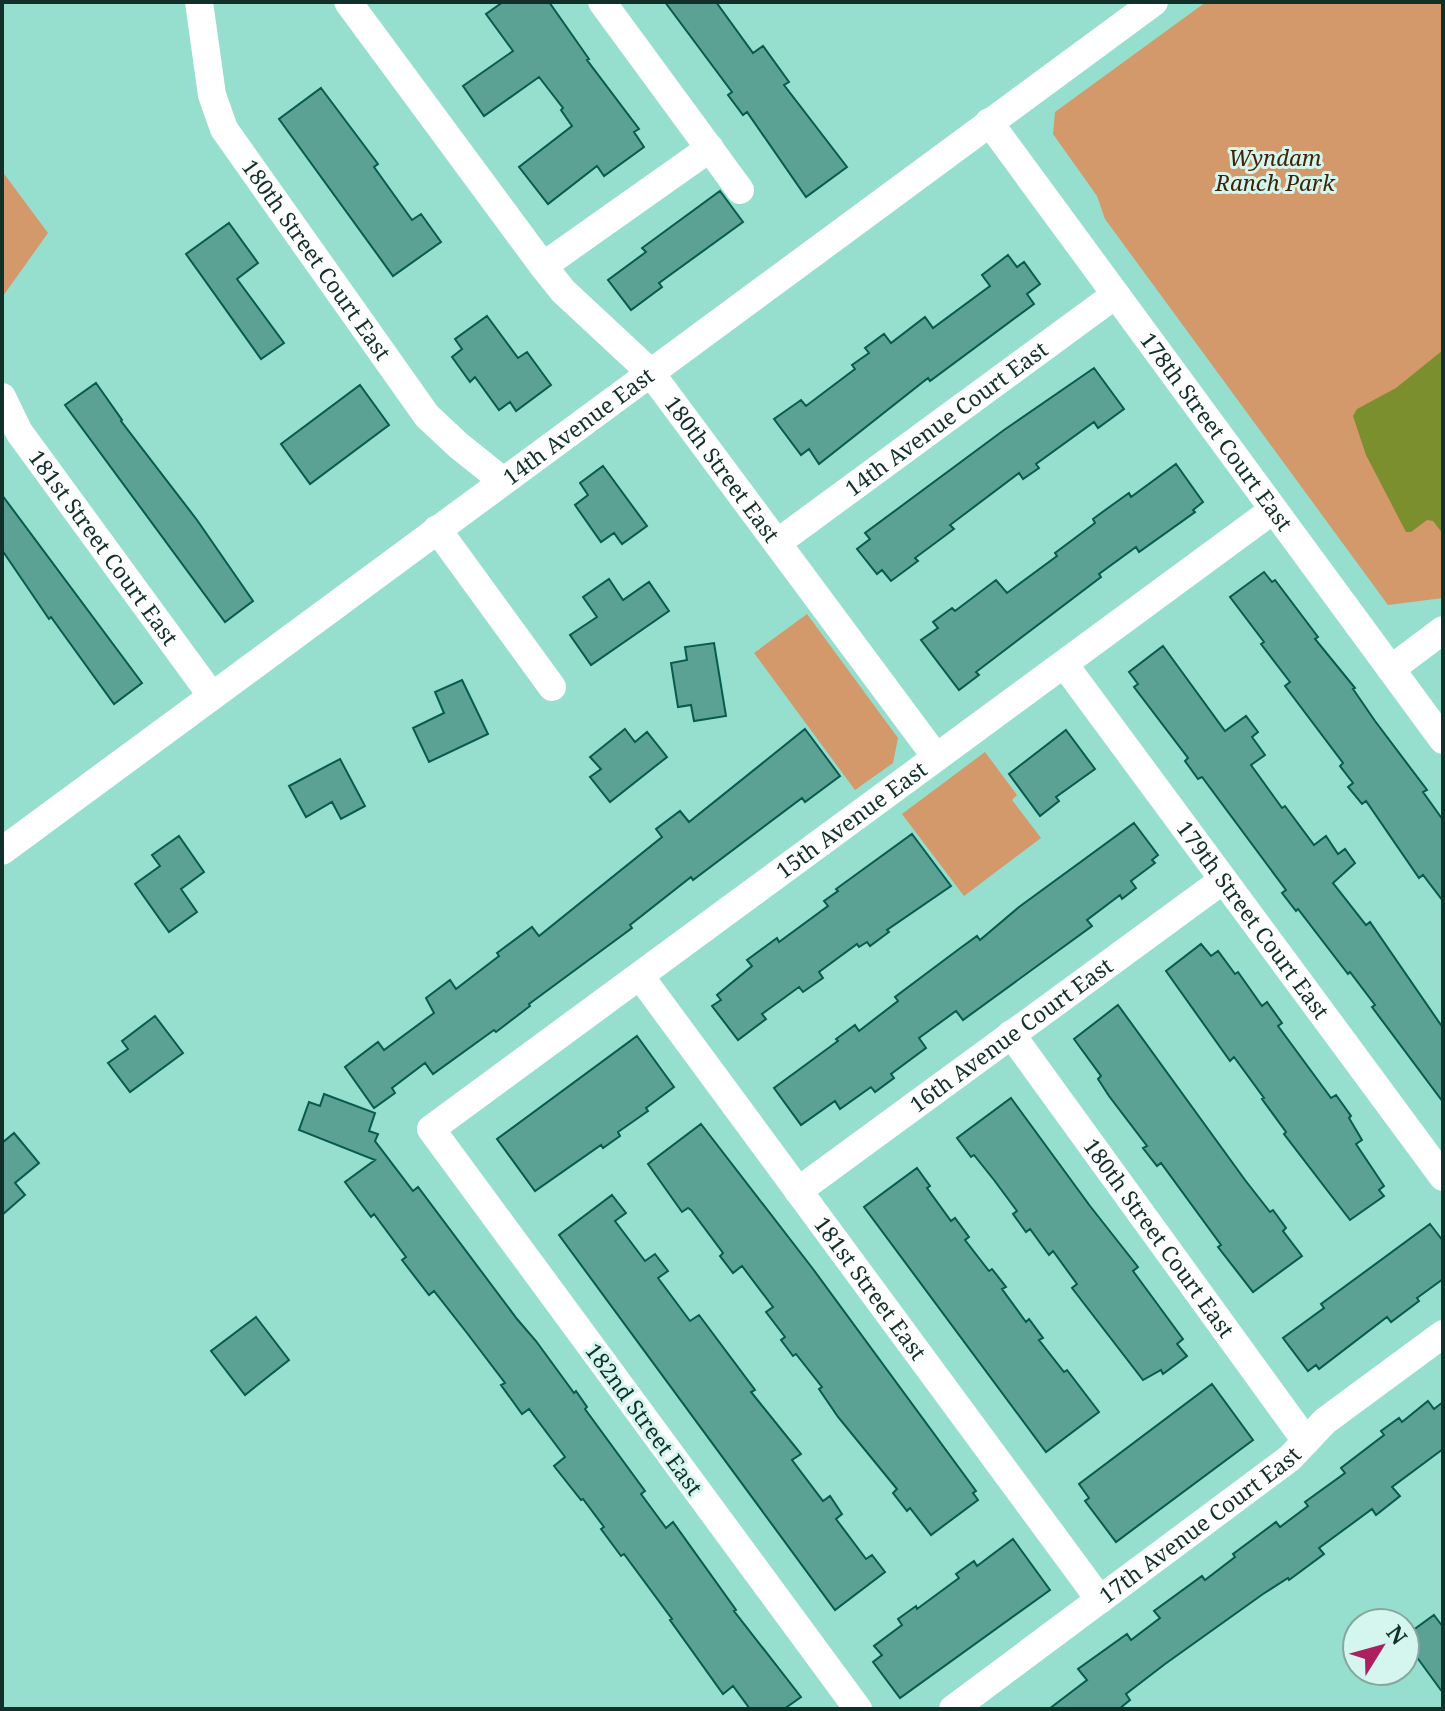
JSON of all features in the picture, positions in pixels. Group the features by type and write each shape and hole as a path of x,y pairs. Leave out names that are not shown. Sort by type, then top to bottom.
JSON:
{"street":[{"name":"180th Street Court East","path":"199,2 212,95 224,129 427,416 503,481"},
{"name":"180th Street East","path":"348,2 563,291 650,372 936,757"},
{"path":"602,2 740,190"},
{"name":"14th Avenue East","path":"2,851 1154,2"},
{"name":"178th Street Court East","path":"989,122 1443,740"},
{"path":"543,266 710,148"},
{"name":"14th Avenue Court East","path":"777,543 1115,295"},
{"name":"181st Street Court East","path":"2,397 19,432 212,696"},
{"name":"15th Avenue East","path":"431,1129 1273,510"},
{"path":"437,529 552,687"},
{"path":"1391,669 1443,630"},
{"name":"179th Street Court East","path":"1064,664 1443,1177"},
{"name":"16th Avenue Court East","path":"798,1191 1223,880"},
{"name":"181st Street East","path":"640,976 1100,1600"},
{"name":"180th Street Court East","path":"1011,1034 1306,1441"},
{"name":"182nd Street East","path":"431,1129 858,1709"},
{"name":"17th Avenue Court East","path":"953,1709 1290,1458 1325,1421 1443,1334"}],"green space":[{"name":"Wyndam Ranch Park","path":"1206,2 1443,2 1443,598 1388,605 1105,219 1097,196 1053,134 1055,112"},
{"path":"2,171 48,233 3,296 2,293"},
{"path":"807,614 898,738 893,763 855,790 754,653"},
{"path":"985,752 1017,795 1012,800 1041,838 964,896 902,814"}],"shaded area":[{"path":"1443,350 1443,534 1433,521 1427,520 1411,532 1406,532 1366,455 1353,416 1357,409 1396,388"}],"building":[{"path":"503,2 549,2 587,60 639,129 634,132 644,147 604,176 597,166 548,204 519,167 572,126 561,110 563,108 539,77 484,116 463,86 513,51 486,14"},
{"path":"665,2 716,2 753,53 763,46 789,82 784,85 847,167 806,197 747,112 743,115 728,95 732,92"},
{"path":"321,88 378,164 374,167 412,220 421,214 441,242 393,276 279,119"},
{"path":"720,191 743,222 659,283 662,287 631,310 608,280 646,252 642,248"},
{"path":"229,223 258,263 237,279 284,343 261,359 186,254"},
{"path":"1008,255 1017,267 1024,262 1040,284 1027,294 1034,304 930,381 928,378 819,464 809,449 801,455 774,419 801,400 806,406 855,369 852,365 869,353 865,348 884,334 891,343 925,317 933,328 990,286 982,275"},
{"path":"487,316 518,358 527,352 551,385 516,411 510,402 499,410 475,377 470,382 452,357 462,349 455,339"},
{"path":"1094,368 1124,409 1098,428 1094,422 1036,464 1039,468 1023,479 1019,473 950,525 954,529 915,558 918,561 891,581 882,570 877,574 857,549 870,539 865,533"},
{"path":"96,383 253,601 225,622 65,405"},
{"path":"360,385 389,425 310,484 281,444"},
{"path":"1176,464 1203,502 1193,510 1195,512 1139,552 1136,547 1099,574 1101,577 976,672 979,675 959,690 921,640 938,628 933,622 952,608 955,611 996,580 1007,593 1057,556 1055,553 1095,523 1093,519 1129,493 1131,497"},
{"path":"603,466 647,526 622,544 614,533 601,542 575,505 588,495 580,483"},
{"path":"2,495 142,683 114,704 51,617 49,619 2,550"},
{"path":"1264,572 1272,582 1275,580 1318,637 1315,639 1355,688 1375,721 1427,790 1423,792 1443,820 1443,901 1423,875 1419,878 1366,801 1362,804 1348,787 1353,783 1340,766 1343,763 1285,686 1290,682 1230,597"},
{"path":"609,579 623,600 649,582 669,611 591,665 570,635 597,617 583,597"},
{"path":"714,643 726,716 694,721 691,705 678,707 671,663 687,660 685,647"},
{"path":"1163,646 1225,731 1246,716 1258,732 1252,737 1265,755 1251,765 1314,845 1326,836 1338,854 1345,849 1355,863 1333,883 1366,925 1370,922 1443,1028 1443,1102 1372,1007 1375,1005 1350,972 1348,974 1282,893 1286,890 1202,777 1198,779 1185,761 1188,758 1134,687 1138,684 1129,672"},
{"path":"462,680 488,734 429,762 413,728 444,713 435,692"},
{"path":"625,729 635,742 647,732 667,757 610,802 590,777 601,769 590,757"},
{"path":"805,729 840,776 805,802 802,798 693,880 691,877 630,925 632,928 496,1032 494,1030 433,1074 425,1063 392,1088 395,1093 374,1108 345,1067 378,1042 384,1050 434,1013 426,998 450,980 456,989 532,927 539,936 662,837 656,829 680,811 689,822"},
{"path":"1066,730 1095,769 1056,797 1059,801 1040,816 1009,774"},
{"path":"340,759 365,806 341,819 332,802 306,817 289,786"},
{"path":"1134,823 1158,855 1152,860 1155,863 1131,881 1136,888 1122,899 1120,895 1087,920 1092,926 963,1020 956,1011 919,1038 926,1048 891,1074 894,1078 875,1092 871,1087 840,1109 835,1101 801,1125 774,1088 855,1025 859,1031 898,1001 895,997 977,936 980,940 1019,907"},
{"path":"912,834 951,886 887,930 889,932 870,946 867,942 859,947 857,944 819,972 823,978 803,992 799,987 762,1014 766,1019 738,1040 712,1006 721,1000 717,995 752,966 747,960 777,938 779,942 828,906 824,901 838,891 836,889"},
{"path":"179,836 204,872 181,889 197,912 169,932 135,884 160,866 152,855"},
{"path":"1201,944 1211,956 1218,951 1235,974 1238,972 1262,1006 1267,1002 1282,1023 1278,1026 1331,1098 1336,1095 1351,1116 1349,1118 1362,1140 1356,1144 1384,1186 1379,1190 1384,1196 1350,1220 1284,1134 1286,1132 1264,1098 1234,1057 1230,1061 1166,971"},
{"path":"1118,1005 1245,1180 1270,1212 1273,1210 1286,1228 1283,1231 1302,1256 1253,1292 1161,1163 1157,1166 1143,1148 1147,1146 1109,1096 1098,1079 1101,1076 1074,1039"},
{"path":"155,1016 183,1053 130,1092 108,1063 128,1049 122,1041"},
{"path":"637,1036 674,1087 646,1108 648,1111 618,1132 620,1136 603,1148 601,1145 535,1191 497,1139"},
{"path":"324,1094 375,1113 369,1131 378,1134 375,1141 413,1191 418,1187 574,1393 576,1391 587,1407 585,1409 645,1491 641,1494 666,1528 673,1522 734,1611 801,1697 784,1709 750,1709 733,1686 723,1694 624,1554 621,1556 601,1529 604,1527 554,1466 565,1457 529,1409 522,1414 501,1385 505,1383 467,1333 434,1291 429,1295 402,1260 406,1257 345,1182 375,1160 299,1130 309,1102 320,1106"},
{"path":"1011,1098 1138,1267 1133,1271 1183,1339 1177,1344 1187,1356 1163,1374 1161,1370 1143,1380 1072,1288 1077,1284 1053,1251 1049,1255 1030,1229 1026,1232 1013,1214 1017,1211 957,1138"},
{"path":"701,1124 813,1269 976,1491 973,1493 978,1500 931,1535 910,1508 907,1511 893,1493 897,1489 838,1417 819,1389 822,1387 781,1340 785,1337 766,1312 773,1307 742,1266 733,1273 720,1256 723,1253 691,1210 688,1208 682,1212 648,1164"},
{"path":"14,1133 39,1163 15,1183 25,1195 2,1215 2,1143"},
{"path":"917,1168 951,1221 955,1218 969,1237 965,1240 1006,1287 1002,1289 1026,1322 1029,1319 1043,1338 1039,1340 1099,1412 1046,1452 864,1207"},
{"path":"612,1195 626,1213 615,1221 645,1261 655,1254 668,1271 658,1278 690,1321 699,1315 755,1390 751,1392 801,1454 792,1460 823,1501 830,1496 842,1514 836,1519 866,1559 872,1555 885,1572 835,1610 559,1235"},
{"path":"1430,1224 1443,1241 1443,1279 1391,1322 1387,1317 1319,1369 1316,1365 1308,1371 1283,1338 1324,1308 1321,1304"},
{"path":"256,1317 289,1360 245,1395 211,1351"},
{"path":"1212,1384 1253,1440 1116,1542 1085,1501 1089,1498 1079,1484"},
{"path":"1428,1401 1434,1409 1443,1402 1443,1449 1392,1487 1400,1496 1376,1515 1372,1509 1319,1548 1324,1554 1165,1664 1126,1694 1130,1700 1119,1709 1049,1709 1087,1680 1078,1669 1127,1634 1131,1640 1160,1618 1154,1611 1202,1576 1205,1580 1235,1557 1233,1554 1276,1522 1280,1527 1308,1506 1305,1502 1345,1473 1341,1468 1384,1435 1381,1431 1399,1418 1402,1422"},
{"path":"1013,1539 1050,1590 900,1698 873,1662 882,1655 874,1646 902,1625 898,1619 959,1578 956,1574 974,1561 977,1566"},
{"path":"1434,1615 1443,1627 1443,1693 1421,1663 1421,1624"}]}
